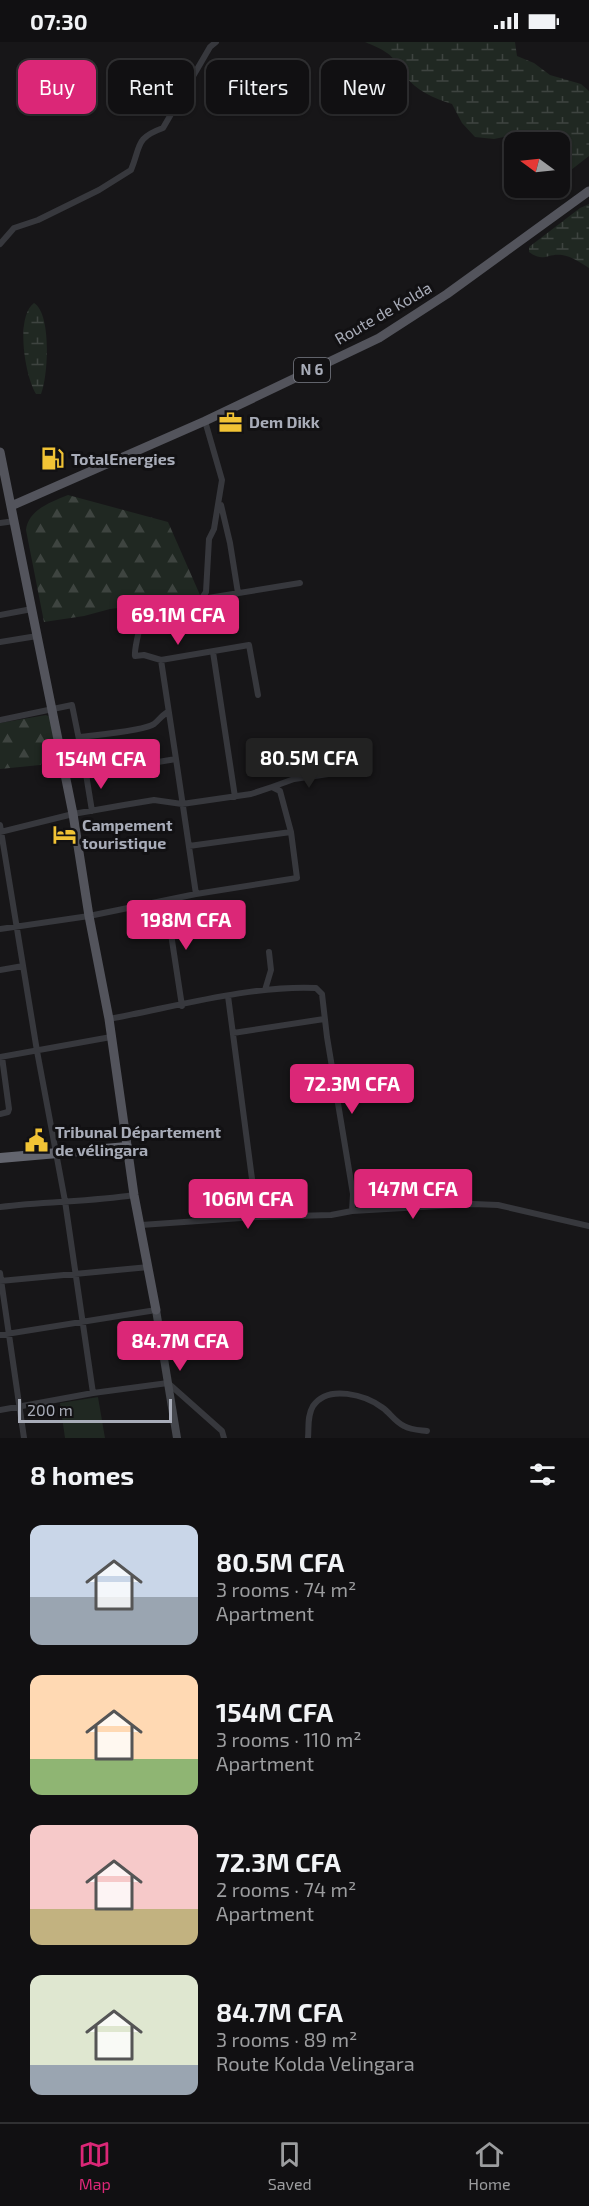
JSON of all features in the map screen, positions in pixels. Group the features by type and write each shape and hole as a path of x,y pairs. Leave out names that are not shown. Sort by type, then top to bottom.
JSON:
{"highway":[{"path":"0,1158 127,1147"}],"main road":[{"name":"Route de Kolda","path":"11,506 205,421 379,338 433,304 589,191"},
{"path":"0,452 73,814 89,916 109,1019 134,1196 149,1267 177,1438"}],"street":[{"path":"0,244 14,228 38,220 99,190 131,170 139,144 151,132 163,128 210,47 216,42"},
{"path":"202,599 206,592 209,538 214,529 222,480 205,421"},
{"path":"220,499 238,593"},
{"path":"0,523 15,520"},
{"path":"258,695 249,645 161,660 144,655 135,656 134,649 141,631 143,613 146,610 194,603 202,599 300,583"},
{"path":"0,615 32,609"},
{"path":"0,642 37,636"},
{"path":"213,652 235,797"},
{"path":"161,660 196,894"},
{"path":"0,720 72,705 80,737 92,811"},
{"path":"80,737 142,728 154,724 159,717 168,712"},
{"path":"86,774 176,759"},
{"path":"93,1393 65,1201 0,830 154,800 182,804 235,797 306,777 342,772"},
{"path":"0,929 89,916 196,894 297,879 291,832 280,791 272,787"},
{"path":"189,846 291,832"},
{"path":"0,880 9,878"},
{"path":"166,901 182,1006"},
{"path":"265,990 271,970 269,952"},
{"path":"0,970 23,966"},
{"path":"109,1019 265,990 295,987 316,988 322,994 324,1019 353,1194 352,1210"},
{"path":"228,996 257,1217"},
{"path":"233,1033 324,1019"},
{"path":"0,1114 8,1112 9,1109 1,1057 111,1037"},
{"path":"0,1207 134,1196"},
{"path":"141,1225 257,1217 331,1215 352,1210 473,1204 498,1205 589,1226"},
{"path":"0,1281 149,1267"},
{"path":"0,1273 24,1438"},
{"path":"0,1335 156,1310"},
{"path":"0,1410 93,1393 168,1383 222,1431 224,1438"},
{"path":"308,1438 307,1426 312,1407 322,1398 343,1393 370,1400 384,1408 401,1425 427,1431"}],"green space":[{"path":"365,42 515,42 517,56 534,63 550,75 581,84 589,91 589,156 570,170 570,132 504,132 504,137 494,139 475,137 462,123 452,104 420,90 409,81 407,60 394,60 379,48"},
{"path":"589,204 589,268 565,256 538,257 529,252 529,247 580,208"},
{"path":"34,303 40,309 46,332 47,361 41,394 36,394 28,374 24,347 25,321 28,310"},
{"path":"68,495 168,522 200,595 191,599 110,609 84,616 44,622 26,530 31,517 36,512"},
{"path":"46,715 50,717 57,749 40,765 0,769 0,723"},
{"path":"98,1397 105,1438 65,1438 60,1403"}],"place":[{"name":"Dem Dikk","path":"231,422"},
{"name":"TotalEnergies","path":"53,459"},
{"name":"Campement touristique","path":"64,834"},
{"name":"Tribunal Département de vélingara","path":"37,1141"}]}
